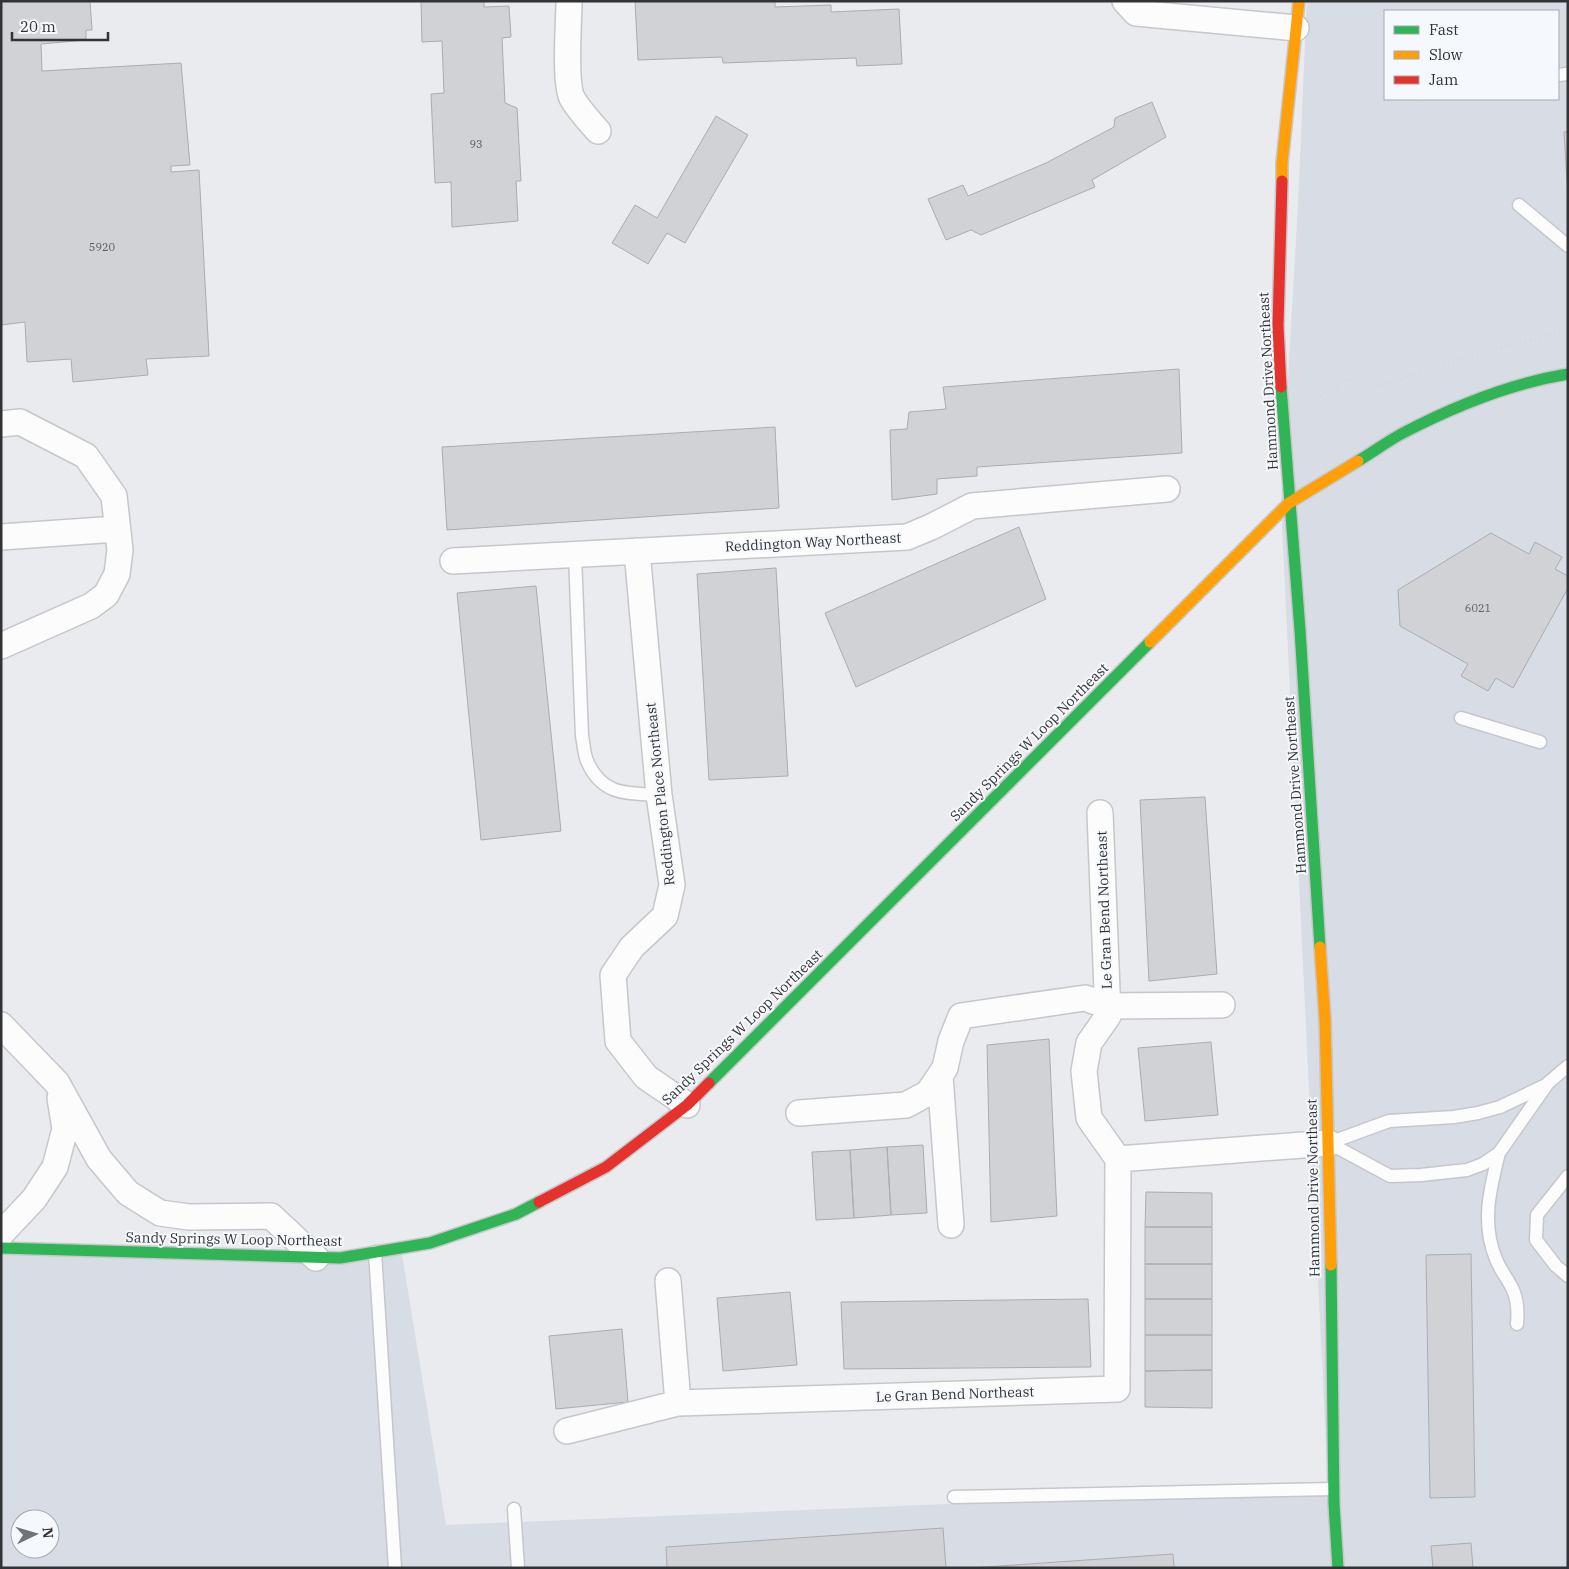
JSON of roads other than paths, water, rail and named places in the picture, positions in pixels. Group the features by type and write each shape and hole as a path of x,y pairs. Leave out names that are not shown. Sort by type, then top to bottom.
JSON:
{"street":[{"path":"569,1 568,69 571,96 582,114 598,131"},
{"path":"1125,1 1136,13 1296,28"},
{"name":"Hammond Drive Northeast","path":"1299,1 1282,163 1278,326 1283,421 1300,630 1322,965 1329,1144 1333,1489 1338,1568"},
{"name":"Sandy Springs W Loop Northeast","path":"1,1248 340,1258 430,1243 516,1214 606,1167 687,1105 1289,503 1403,433 1472,402 1544,378 1568,374"},
{"path":"1,424 20,422 86,456 114,496 120,550 116,574 106,595 91,606 1,646"},
{"name":"Reddington Way Northeast","path":"453,561 907,537 932,528 972,506 1167,489"},
{"path":"1,537 117,529"},
{"name":"Reddington Place Northeast","path":"637,551 659,795 672,885 665,916 632,947 614,975 618,1041 646,1077 687,1105"},
{"name":"Le Gran Bend Northeast","path":"567,1431 678,1402 1117,1390 1118,1159 1089,1118 1084,1071 1089,1043 1108,1016 1100,813"},
{"name":"Le Gran Bend Northeast","path":"798,1113 906,1105 928,1093 945,1068 951,1041 961,1016 1085,998 1107,1006 1222,1005"},
{"path":"1,1025 58,1083 99,1159 128,1193 160,1213 189,1217 271,1216 316,1258"},
{"path":"940,1076 951,1225"},
{"path":"1,1234 34,1199 55,1167 65,1129 58,1083"},
{"path":"1118,1159 1329,1144"},
{"path":"668,1281 678,1402"}],"lane":[{"path":"1519,204 1568,246"},
{"path":"575,555 582,736 587,763 603,785 620,793 659,795"},
{"path":"1461,718 1540,742"},
{"path":"1329,1144 1389,1121 1478,1114 1500,1107 1548,1083 1568,1066"},
{"path":"1329,1144 1390,1176 1421,1176 1467,1170 1483,1164 1499,1153 1548,1083"},
{"path":"1499,1153 1489,1196 1487,1220 1491,1246 1496,1260 1514,1292 1517,1303 1518,1324"},
{"path":"1568,1176 1537,1215 1536,1240 1556,1266 1568,1276"},
{"path":"375,1252 395,1568"},
{"path":"954,1497 1333,1489"},
{"path":"514,1509 518,1568"}]}
